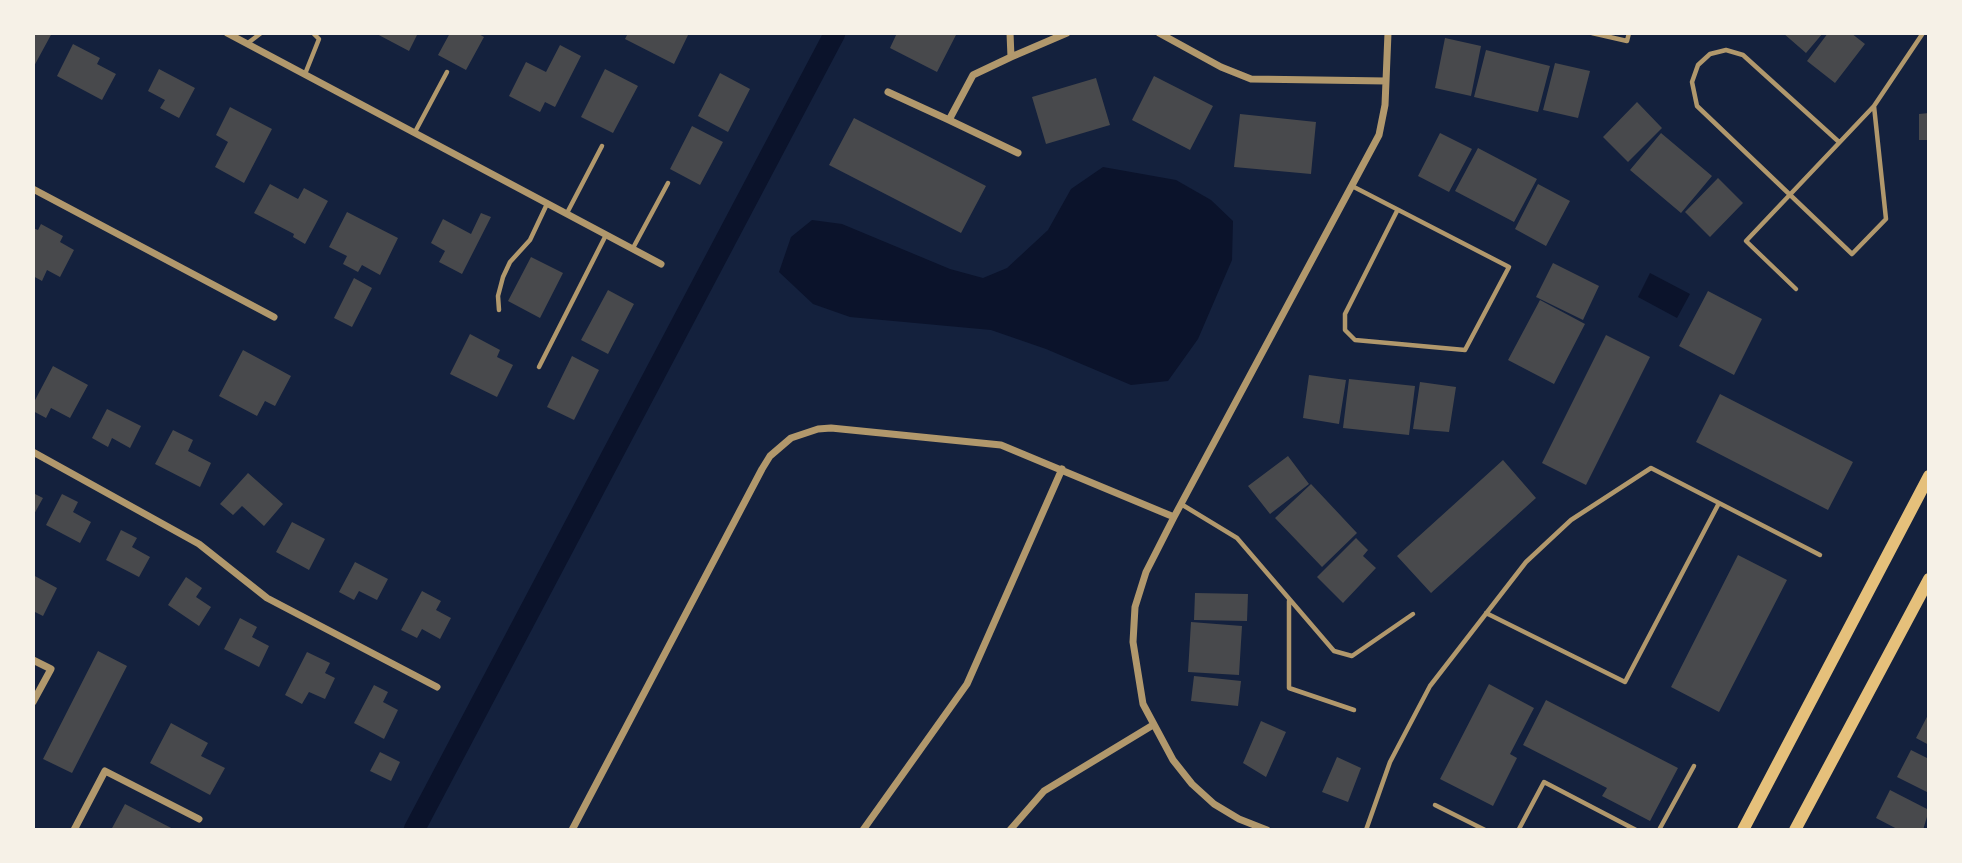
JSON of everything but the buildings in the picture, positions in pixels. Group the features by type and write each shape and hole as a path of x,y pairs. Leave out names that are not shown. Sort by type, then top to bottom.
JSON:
{"main road":[{"path":"1743,830 1929,477"},
{"path":"1795,830 1929,579"}],"street":[{"path":"1010,33 1011,57"},
{"path":"949,120 973,75 1067,33"},
{"path":"1159,33 1221,67 1251,79 1386,81"},
{"path":"1267,830 1239,819 1192,785 1173,760 1143,704 1136,675 1133,642 1135,607 1146,572 1174,517 1379,135 1386,81 1388,33"},
{"path":"231,34 661,264"},
{"path":"888,92 1018,153"},
{"path":"33,189 274,317"},
{"path":"572,830 762,469 780,446 804,432 831,428 1001,445 1174,517"},
{"path":"33,453 199,544 267,598 437,687"},
{"path":"863,830 967,684 1062,469"},
{"path":"33,660 51,669 33,702"},
{"path":"1010,830 1044,791 1153,725"},
{"path":"74,830 105,771 199,819"}],"lane":[{"path":"247,44 261,33"},
{"path":"304,75 319,39 313,33"},
{"path":"1592,33 1627,41 1629,33"},
{"path":"1796,289 1746,241 1874,106 1923,33"},
{"path":"1839,142 1743,55 1726,50 1710,54 1698,65 1692,82 1697,106 1852,254 1886,219 1874,106"},
{"path":"415,133 447,72"},
{"path":"567,214 602,146"},
{"path":"633,249 668,183"},
{"path":"1352,186 1509,267 1465,350 1355,341 1345,330 1345,314 1398,211"},
{"path":"499,310 498,296 503,277 510,262 530,240 547,204"},
{"path":"539,367 606,235"},
{"path":"1366,830 1390,762 1430,686 1526,562 1571,520 1651,468 1820,555"},
{"path":"1486,613 1625,682 1719,503"},
{"path":"1181,504 1237,538 1334,651 1352,656 1413,614"},
{"path":"1289,600 1289,688 1354,710"},
{"path":"1659,830 1694,766"},
{"path":"1519,829 1544,782 1636,830"},
{"path":"1435,805 1485,830"}],"water":[{"path":"1103,167 1176,180 1211,200 1233,221 1232,260 1198,339 1168,381 1131,385 1046,349 991,330 850,317 813,304 779,272 791,237 812,220 842,224 950,269 983,278 1007,268 1048,230 1071,189"},
{"path":"1650,273 1690,294 1677,318 1638,297"}],"waterway":[{"path":"414,830 835,33"}]}
